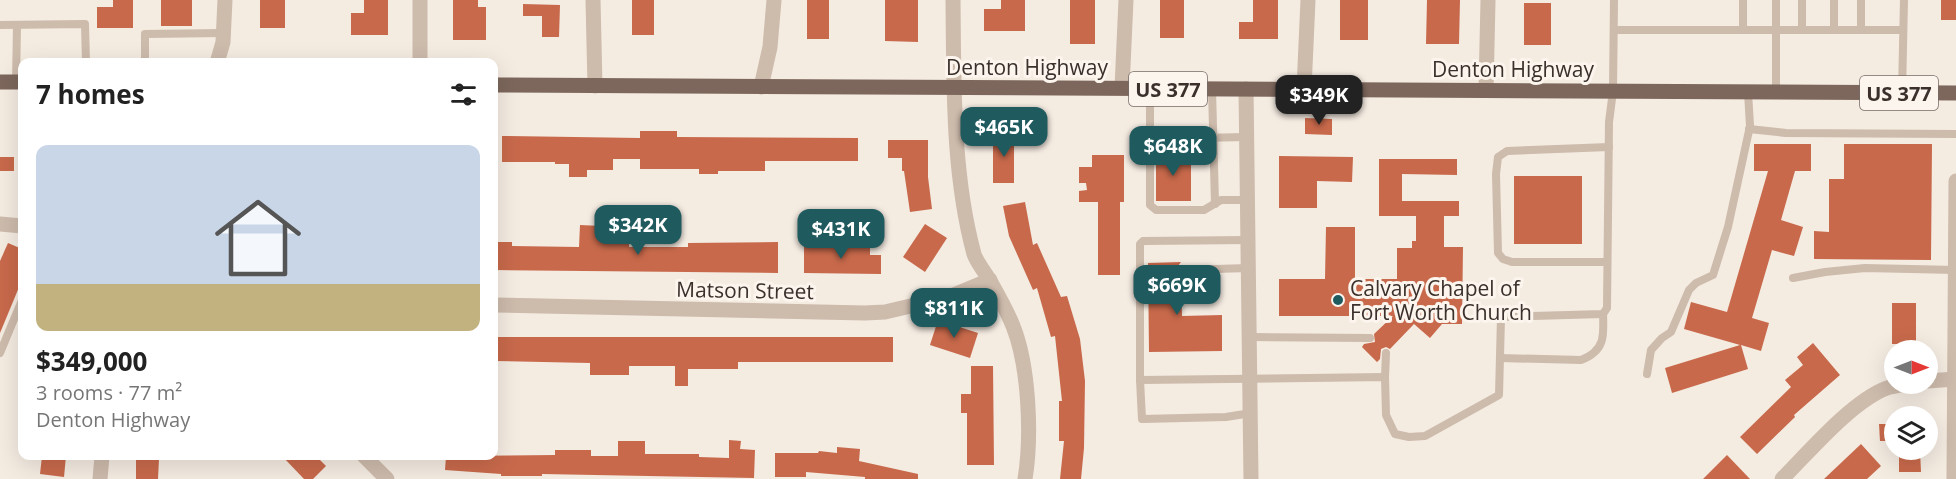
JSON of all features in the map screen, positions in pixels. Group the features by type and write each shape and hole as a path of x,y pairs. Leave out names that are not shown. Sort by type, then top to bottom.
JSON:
{"main road":[{"path":"0,82 18,82"},
{"name":"Denton Highway","path":"498,85 1956,93"}],"street":[{"path":"218,58 223,33 225,0"},
{"path":"420,0 420,58"},
{"path":"593,0 595,86"},
{"path":"761,87 770,47 774,0"},
{"path":"953,0 960,184 975,256 1014,327 1024,370 1029,429 1029,457 1025,479"},
{"path":"1122,88 1126,0"},
{"path":"1304,89 1308,0"},
{"path":"1486,90 1488,0"},
{"path":"1246,89 1251,479"},
{"path":"1954,479 1956,181"},
{"path":"0,224 18,226"},
{"name":"Matson Street","path":"498,305 885,312 949,297 990,280"},
{"path":"1938,380 1955,379"},
{"path":"1782,479 1845,416 1884,389"},
{"path":"100,479 102,460"},
{"path":"368,460 387,479"}],"lane":[{"path":"1500,358 1581,360 1591,357 1599,348 1604,332 1603,314 1607,308 1609,122 1613,91 1614,0"},
{"path":"1743,0 1743,30"},
{"path":"1776,0 1776,92"},
{"path":"1802,0 1802,30"},
{"path":"1834,0 1834,30"},
{"path":"1860,30 1861,0"},
{"path":"1902,93 1904,0"},
{"path":"0,25 86,24 86,58"},
{"path":"17,25 18,58"},
{"path":"1614,30 1903,30"},
{"path":"145,58 145,34 223,33"},
{"path":"1150,89 1150,205 1156,210 1204,210 1221,201 1248,201"},
{"path":"1212,89 1215,204"},
{"path":"1647,374 1651,351 1662,338 1671,332 1689,290 1696,283 1713,275 1728,227 1749,129 1748,92"},
{"path":"1749,129 1786,133 1956,134"},
{"path":"1150,139 1247,137"},
{"path":"1607,262 1512,262 1503,259 1498,253 1496,174 1498,157 1507,151 1609,147"},
{"path":"1248,240 1143,241 1140,244 1144,270 1140,380 1142,420 1226,417 1251,413"},
{"path":"1181,270 1249,268"},
{"path":"1793,278 1864,268 1956,270"},
{"path":"0,353 18,310"},
{"path":"1386,353 1386,415 1395,434 1409,437 1425,436 1499,395 1501,317 1603,314"},
{"path":"1250,337 1370,338"},
{"path":"1140,380 1385,377"}],"building":[{"path":"113,0 133,0 133,28 97,28 97,7 113,7"},
{"path":"161,0 192,0 192,26 161,26"},
{"path":"260,0 285,0 285,28 260,28"},
{"path":"364,0 388,0 388,35 351,35 351,13 364,13"},
{"path":"453,0 478,0 478,7 486,7 486,40 453,40"},
{"path":"632,0 654,0 654,35 632,35"},
{"path":"807,0 829,0 829,39 807,39"},
{"path":"885,0 918,0 918,42 885,41"},
{"path":"1001,0 1025,0 1025,31 984,31 984,9 1001,9"},
{"path":"1070,0 1095,0 1095,44 1070,44"},
{"path":"1160,0 1184,0 1184,38 1160,38"},
{"path":"1253,0 1278,0 1278,39 1239,39 1239,22 1253,22"},
{"path":"1340,0 1368,0 1368,40 1340,40"},
{"path":"1427,0 1460,0 1459,44 1426,44"},
{"path":"1941,0 1956,0 1956,20 1941,20"},
{"path":"1524,3 1551,3 1551,45 1524,45"},
{"path":"523,4 560,5 559,37 542,37 542,16 523,16"},
{"path":"1305,118 1332,119 1332,135 1305,134"},
{"path":"640,131 677,131 677,137 858,138 858,161 765,161 765,171 718,171 718,174 699,174 699,169 640,169 640,159 613,159 613,170 587,170 587,177 569,177 569,164 502,162 502,136 640,138"},
{"path":"993,133 1014,133 1014,183 993,183"},
{"path":"888,140 928,140 928,177 932,209 910,212 904,171 902,171 902,158 888,158"},
{"path":"1754,144 1811,144 1811,171 1795,171 1781,220 1803,227 1794,256 1772,250 1752,318 1769,323 1761,351 1741,345 1748,369 1672,393 1665,368 1740,345 1684,329 1691,302 1727,312 1768,171 1754,171"},
{"path":"1844,144 1932,144 1931,260 1814,259 1814,231 1829,232 1829,179 1844,179"},
{"path":"1156,153 1191,153 1191,201 1156,201"},
{"path":"1092,155 1124,155 1124,202 1120,202 1120,275 1098,275 1098,202 1079,202 1079,191 1087,190 1086,183 1079,183 1079,167 1092,167"},
{"path":"1279,156 1353,157 1352,182 1317,181 1317,208 1279,208"},
{"path":"0,157 14,157 14,171 0,171"},
{"path":"1379,159 1457,159 1457,175 1402,174 1402,201 1459,201 1459,216 1444,216 1444,247 1463,247 1462,324 1442,324 1430,338 1414,324 1390,349 1386,347 1381,349 1380,359 1377,362 1362,347 1364,344 1375,342 1374,334 1393,316 1279,316 1279,279 1325,279 1326,227 1355,227 1355,279 1397,279 1397,248 1412,248 1412,241 1416,241 1416,216 1379,216"},
{"path":"1514,176 1582,176 1582,244 1514,244"},
{"path":"1025,202 1033,245 1037,243 1061,297 1067,296 1080,339 1085,381 1081,479 1060,479 1064,441 1059,441 1059,401 1062,401 1055,336 1051,337 1037,288 1033,290 1009,236 1003,206"},
{"path":"925,224 947,238 925,272 903,257"},
{"path":"580,225 601,226 600,235 629,236 629,247 688,247 688,243 778,242 778,273 498,270 498,242 512,242 512,246 579,247"},
{"path":"8,243 18,247 18,290 0,333 0,261"},
{"path":"804,245 870,246 870,255 881,255 881,274 804,273"},
{"path":"1181,262 1175,270 1176,274 1181,276 1182,316 1222,315 1222,351 1149,352 1148,263"},
{"path":"1892,303 1916,303 1916,340 1892,340"},
{"path":"938,320 978,333 970,358 930,345"},
{"path":"498,337 893,337 893,362 738,362 738,369 688,369 688,386 675,386 675,366 629,366 629,375 590,375 590,363 498,361"},
{"path":"1813,343 1840,375 1794,415 1795,417 1757,454 1740,437 1791,387 1785,380 1803,365 1797,357"},
{"path":"971,366 993,366 994,465 967,465 967,413 961,413 961,394 971,394"},
{"path":"1879,424 1884,424 1884,441 1880,441"},
{"path":"729,440 741,441 740,449 755,450 754,478 542,474 542,476 501,476 501,474 445,470 446,460 498,460 498,456 555,455 555,450 591,450 591,456 618,456 618,441 645,441 645,454 699,454 699,457 729,458"},
{"path":"1861,444 1881,466 1867,479 1824,479"},
{"path":"837,447 860,449 859,461 918,474 918,479 865,479 865,477 806,472 806,477 775,477 775,453 818,453 819,451 837,453"},
{"path":"1727,455 1750,479 1703,479"},
{"path":"42,460 66,460 64,477 40,474"},
{"path":"136,460 159,460 158,479 136,479"},
{"path":"286,460 320,460 326,466 313,479 304,479"},
{"path":"1899,460 1920,460 1921,472 1899,472"}],"place":[{"name":"Calvary Chapel of Fort Worth Church","path":"1338,300"}]}
